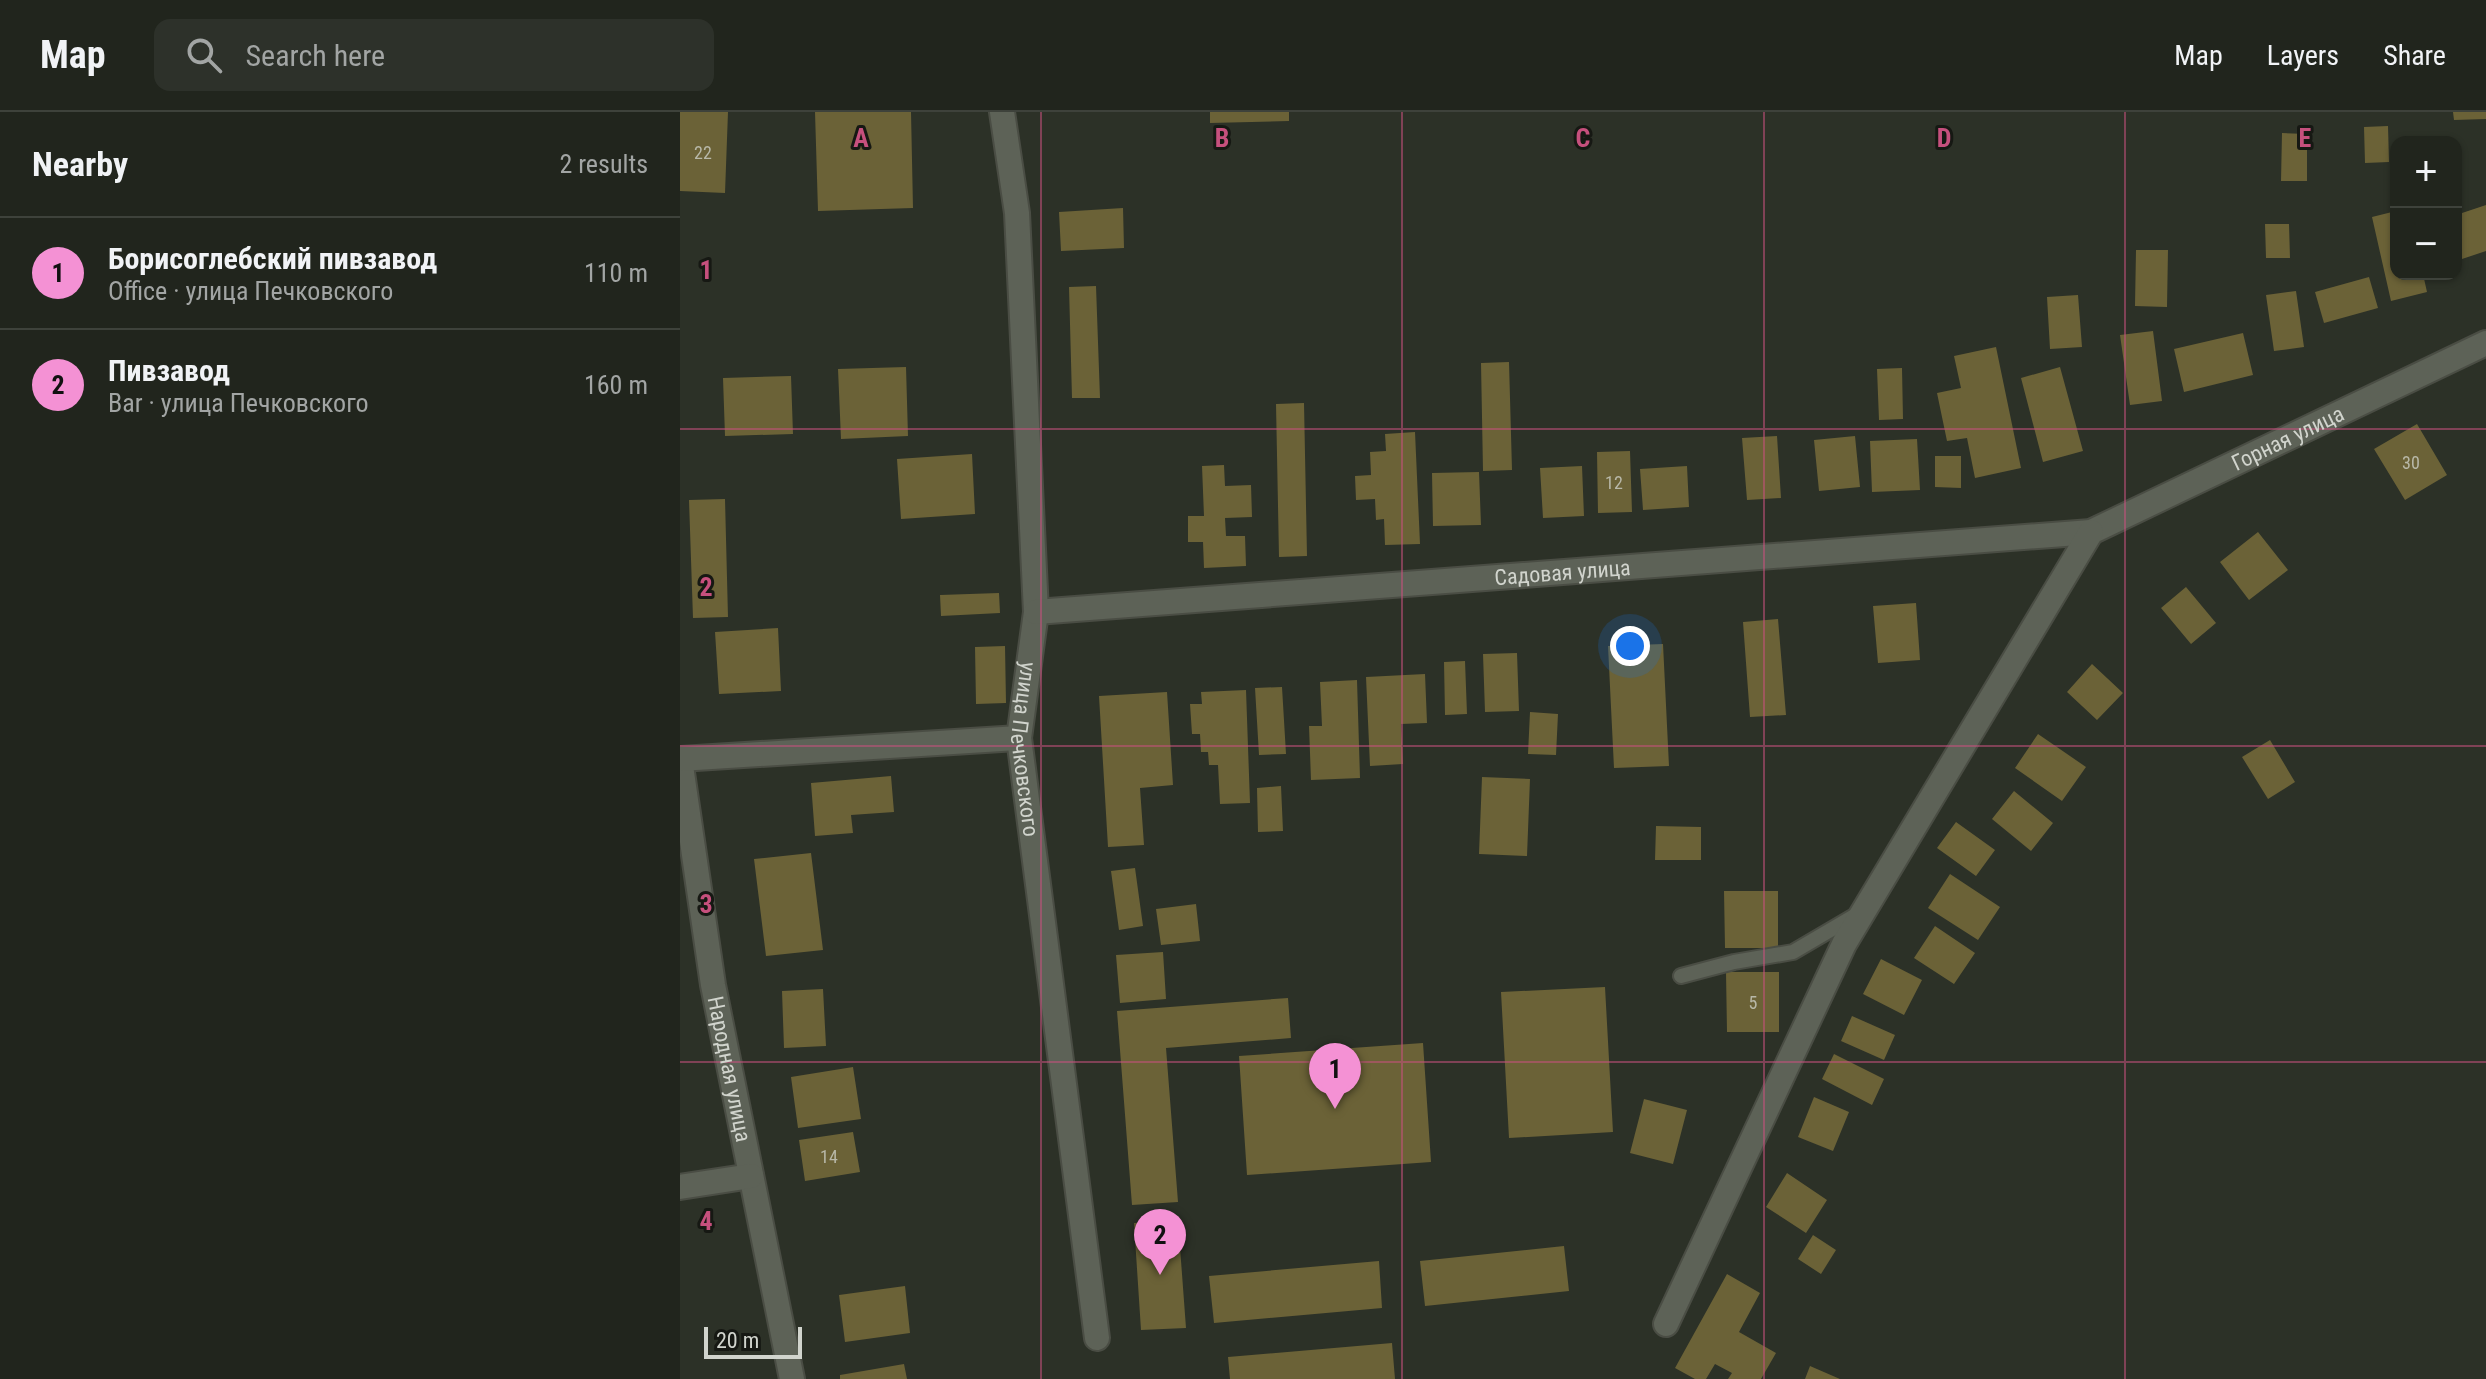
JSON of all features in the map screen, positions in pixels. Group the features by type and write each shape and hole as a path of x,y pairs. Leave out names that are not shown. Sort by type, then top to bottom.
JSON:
{"street":[{"name":"улица Печковского","path":"1002,112 1017,213 1036,612 1019,738 1097,1338"},
{"name":"Горная улица","path":"2091,532 2486,343"},
{"name":"Садовая улица","path":"1036,612 2091,532"},
{"path":"1666,1324 1844,944 2091,532"},
{"path":"680,759 1019,738"},
{"name":"Народная улица","path":"680,759 713,985 792,1379"},
{"path":"680,1187 751,1176"}],"lane":[{"path":"1681,976 1734,962 1793,952 1863,911"}],"building":[{"path":"680,112 728,112 725,193 680,191"},
{"path":"815,112 911,112 913,208 818,211"},
{"path":"1210,112 1289,112 1289,121 1210,123"},
{"path":"2453,112 2486,112 2486,119 2454,120"},
{"path":"2388,126 2389,162 2365,163 2364,127"},
{"path":"2282,133 2307,134 2307,181 2281,181"},
{"path":"2486,205 2486,251 2462,259 2462,213"},
{"path":"1123,208 1124,248 1061,251 1059,212"},
{"path":"2390,212 2390,280 2424,280 2427,292 2391,301 2372,217"},
{"path":"2265,224 2289,224 2290,258 2266,258"},
{"path":"2136,250 2168,250 2167,307 2135,306"},
{"path":"2369,277 2378,308 2324,323 2315,292"},
{"path":"1096,286 1100,398 1072,398 1069,287"},
{"path":"2296,291 2304,347 2274,351 2266,295"},
{"path":"2078,295 2082,347 2050,349 2047,297"},
{"path":"2153,331 2162,401 2130,405 2120,335"},
{"path":"2243,333 2253,375 2184,392 2174,349"},
{"path":"1996,347 2021,468 1975,478 1967,438 1947,441 1937,393 1961,388 1954,356"},
{"path":"1509,362 1512,470 1483,471 1481,363"},
{"path":"906,367 908,436 841,439 838,369"},
{"path":"2060,367 2083,451 2043,462 2021,378"},
{"path":"1902,368 1903,419 1879,420 1877,369"},
{"path":"791,376 793,434 725,436 723,378"},
{"path":"1304,403 1307,556 1279,557 1276,404"},
{"path":"2417,424 2447,475 2405,500 2374,449"},
{"path":"1415,432 1420,544 1385,545 1384,519 1376,520 1375,499 1356,500 1355,476 1371,475 1370,452 1386,451 1385,434"},
{"path":"1777,436 1781,498 1747,500 1742,438"},
{"path":"1855,436 1860,487 1819,491 1814,440"},
{"path":"1917,439 1920,490 1872,492 1870,441"},
{"path":"1630,451 1632,512 1598,513 1597,452"},
{"path":"972,454 975,514 901,519 897,459"},
{"path":"1935,456 1961,456 1961,488 1935,487"},
{"path":"1224,465 1225,486 1251,485 1252,517 1225,518 1226,536 1245,536 1246,566 1204,568 1203,542 1188,542 1188,516 1204,516 1202,466"},
{"path":"1582,466 1584,516 1543,518 1540,468"},
{"path":"1687,466 1689,507 1643,510 1640,469"},
{"path":"1479,472 1481,525 1433,526 1432,473"},
{"path":"725,499 728,617 693,618 689,500"},
{"path":"2258,532 2288,570 2249,600 2220,562"},
{"path":"2186,587 2216,623 2191,644 2161,608"},
{"path":"999,593 1000,613 941,616 940,595"},
{"path":"1916,603 1920,660 1878,663 1873,606"},
{"path":"1778,619 1786,715 1750,717 1743,622"},
{"path":"778,628 781,691 719,694 715,632"},
{"path":"1663,644 1669,766 1614,768 1608,646"},
{"path":"1005,646 1006,703 976,704 975,647"},
{"path":"1517,653 1519,711 1485,712 1483,654"},
{"path":"1465,661 1467,714 1445,715 1444,662"},
{"path":"2092,664 2123,693 2097,720 2067,692"},
{"path":"1425,674 1427,723 1401,724 1403,764 1370,766 1366,677"},
{"path":"1357,680 1360,778 1311,780 1309,726 1322,726 1320,682"},
{"path":"1282,687 1286,754 1259,755 1255,688"},
{"path":"1246,690 1250,803 1220,804 1218,765 1209,765 1208,752 1201,752 1200,734 1192,734 1190,704 1202,704 1201,692"},
{"path":"1167,692 1173,785 1140,788 1144,845 1108,847 1099,696"},
{"path":"1530,712 1558,714 1556,755 1528,754"},
{"path":"2038,734 2086,767 2062,801 2015,768"},
{"path":"2270,740 2295,782 2268,799 2242,757"},
{"path":"891,776 894,812 851,815 853,833 815,836 811,783"},
{"path":"1482,777 1530,779 1527,856 1479,854"},
{"path":"1281,786 1283,831 1258,832 1257,788"},
{"path":"2014,791 2053,823 2031,851 1992,819"},
{"path":"1956,822 1995,850 1976,876 1937,848"},
{"path":"1656,826 1701,827 1701,860 1655,860"},
{"path":"811,853 823,950 766,956 754,859"},
{"path":"1135,868 1143,926 1119,930 1111,871"},
{"path":"1950,874 2000,907 1978,940 1928,908"},
{"path":"1724,891 1778,891 1778,948 1725,948"},
{"path":"1196,904 1200,941 1161,945 1156,909"},
{"path":"1935,926 1975,953 1954,984 1914,958"},
{"path":"1163,952 1166,999 1120,1003 1116,955"},
{"path":"1881,959 1922,980 1904,1015 1863,994"},
{"path":"1726,972 1779,972 1779,1032 1727,1032"},
{"path":"1605,987 1613,1132 1509,1138 1501,992"},
{"path":"823,989 826,1046 784,1048 782,991"},
{"path":"1288,998 1291,1038 1166,1048 1178,1202 1132,1205 1117,1011"},
{"path":"1852,1016 1895,1035 1884,1060 1841,1041"},
{"path":"1423,1043 1431,1162 1247,1175 1239,1056"},
{"path":"1834,1054 1884,1079 1872,1105 1822,1079"},
{"path":"853,1067 861,1119 798,1128 791,1077"},
{"path":"1814,1097 1849,1112 1833,1151 1798,1137"},
{"path":"1644,1099 1687,1110 1673,1164 1630,1153"},
{"path":"853,1132 860,1172 805,1181 799,1140"},
{"path":"1787,1173 1827,1200 1806,1233 1766,1207"},
{"path":"1178,1220 1186,1328 1141,1330 1134,1223"},
{"path":"1813,1235 1836,1250 1821,1274 1798,1259"},
{"path":"1564,1246 1569,1291 1425,1306 1420,1261"},
{"path":"1379,1261 1382,1308 1214,1323 1209,1276"},
{"path":"1727,1274 1760,1293 1739,1332 1776,1353 1761,1379 1728,1379 1732,1373 1715,1364 1706,1379 1695,1379 1675,1368"},
{"path":"905,1286 910,1333 845,1342 839,1295"},
{"path":"1392,1343 1395,1379 1230,1379 1228,1357"},
{"path":"904,1364 907,1379 840,1379 840,1375"},
{"path":"1810,1366 1840,1379 1805,1379"}],"place":[{"name":"Борисоглебский пивзавод","path":"1335,1109"},
{"name":"Пивзавод","path":"1160,1275"}]}
